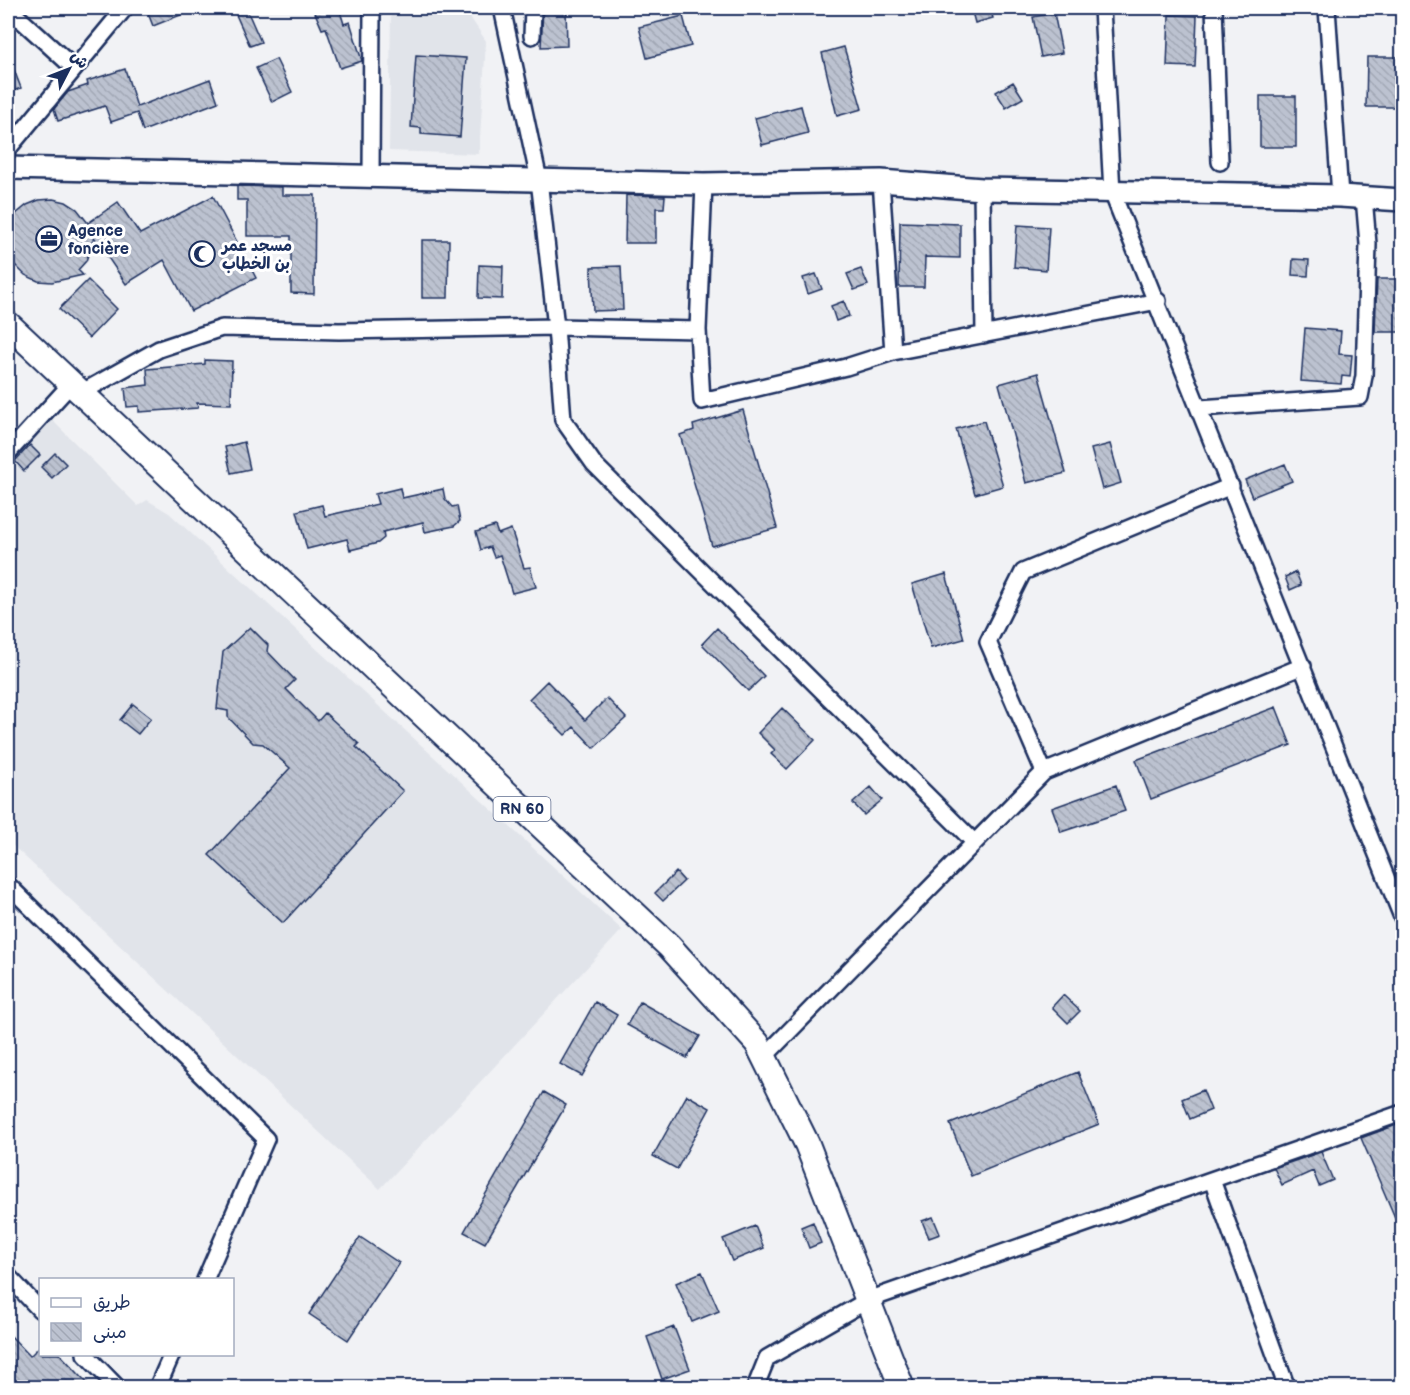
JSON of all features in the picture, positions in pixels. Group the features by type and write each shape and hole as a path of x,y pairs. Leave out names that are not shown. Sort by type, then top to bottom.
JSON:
{"main road":[{"path":"8,168 704,184 881,181 982,189 1340,196 1402,200"},
{"name":"RN 60","path":"8,324 669,946 757,1043 807,1144 902,1388"}],"street":[{"path":"8,8 74,68"},
{"path":"9,144 125,8"},
{"path":"371,175 372,8"},
{"path":"502,8 539,180 556,327 563,420 594,464 974,842"},
{"path":"532,36 533,8"},
{"path":"1102,8 1112,192 1158,301 1402,918"},
{"path":"1214,8 1220,162"},
{"path":"1327,8 1340,196"},
{"path":"881,181 893,352"},
{"path":"704,184 698,330 702,401 846,367 893,352 1158,301"},
{"path":"982,189 984,336"},
{"path":"1200,408 1360,397 1364,376 1368,244 1364,197"},
{"path":"8,453 75,389 159,349 222,328 339,331 556,327 698,330"},
{"path":"1044,772 988,642 1023,572 1231,486"},
{"path":"764,1057 1044,772 1303,666"},
{"path":"8,885 266,1139 206,1278"},
{"path":"755,1388 767,1358 868,1300 1402,1113"},
{"path":"1212,1180 1287,1388"},
{"path":"8,1276 39,1309"},
{"path":"87,1356 118,1388"},
{"path":"157,1388 171,1356"}],"shaded area":[{"path":"391,8 464,8 486,41 479,154 389,151"},
{"path":"51,419 138,506 147,500 169,513 622,930 380,1189 8,841 8,467"}],"building":[{"path":"146,8 198,8 153,26"},
{"path":"233,8 246,8 261,42 250,46"},
{"path":"313,8 339,8 344,24 350,22 362,61 340,68 326,28 322,29"},
{"path":"543,8 566,8 567,46 541,47"},
{"path":"971,8 990,8 993,18 975,23"},
{"path":"1054,13 1062,53 1041,57 1033,17"},
{"path":"1169,15 1197,16 1195,67 1167,66"},
{"path":"683,16 691,46 647,58 639,27"},
{"path":"844,47 862,109 837,116 822,53"},
{"path":"8,54 21,88 8,93"},
{"path":"416,55 466,58 460,137 421,134 421,128 411,127"},
{"path":"1367,57 1402,57 1401,107 1366,107"},
{"path":"276,59 292,92 272,102 256,68"},
{"path":"125,69 137,107 210,79 218,102 143,131 137,113 111,122 105,106 58,121 54,109 68,92 88,85 87,81"},
{"path":"1013,82 1023,98 1006,108 996,92"},
{"path":"1260,96 1296,96 1296,147 1260,147"},
{"path":"801,106 808,133 762,145 755,118"},
{"path":"237,186 282,187 282,195 315,195 314,294 291,293 291,236 247,236 247,200 237,200"},
{"path":"626,195 665,196 664,208 656,208 656,243 625,243"},
{"path":"213,196 256,278 191,311 164,260 126,284 94,237 86,261 78,270 83,275 52,282 38,281 25,275 15,265 9,253 10,226 16,214 27,205 39,200 53,199 66,202 77,209 88,223 118,202 140,234"},
{"path":"900,222 960,224 960,258 925,257 924,287 899,287"},
{"path":"1017,225 1049,227 1046,270 1014,267"},
{"path":"422,240 449,240 448,298 422,298"},
{"path":"1293,259 1309,260 1308,276 1292,275"},
{"path":"479,265 503,266 502,299 478,298"},
{"path":"621,266 623,310 593,311 591,267"},
{"path":"861,269 868,285 854,290 847,274"},
{"path":"816,274 822,289 808,294 803,278"},
{"path":"1377,279 1402,279 1402,332 1375,332"},
{"path":"88,280 117,309 89,338 59,309"},
{"path":"844,301 849,316 836,321 831,306"},
{"path":"1305,328 1341,331 1339,354 1352,355 1350,377 1342,376 1341,384 1301,381"},
{"path":"205,360 232,361 231,404 197,403 198,408 139,412 139,406 127,407 125,388 148,385 147,369 205,364"},
{"path":"1038,373 1066,473 1026,483 999,384"},
{"path":"743,410 777,528 712,546 680,435 694,430 693,425"},
{"path":"984,421 1003,486 975,494 956,429"},
{"path":"244,442 250,469 231,473 225,447"},
{"path":"1110,444 1121,483 1102,489 1091,449"},
{"path":"30,445 40,455 24,471 15,461"},
{"path":"55,453 66,464 52,478 41,467"},
{"path":"1285,464 1292,481 1252,497 1245,480"},
{"path":"400,488 402,498 443,489 445,499 452,507 457,506 460,521 454,526 425,532 423,522 383,532 384,538 378,543 350,550 347,539 307,549 297,511 322,505 325,516 378,504 375,494"},
{"path":"495,526 498,534 511,529 524,568 530,567 536,587 512,593 500,555 494,557 490,547 481,550 476,532"},
{"path":"1296,572 1301,585 1290,590 1285,577"},
{"path":"946,574 964,639 931,648 912,584"},
{"path":"250,627 268,645 267,651 295,680 286,689 318,721 325,713 359,744 356,747 403,791 283,923 209,855 290,768 263,744 253,743 228,717 228,711 217,709 223,652"},
{"path":"717,628 764,676 748,691 702,644"},
{"path":"547,681 585,720 607,698 626,718 594,748 574,727 565,735 529,699"},
{"path":"133,704 151,718 138,734 120,720"},
{"path":"1276,707 1291,745 1151,799 1136,760"},
{"path":"782,708 815,740 787,769 771,754 775,750 758,733"},
{"path":"1116,785 1125,811 1061,832 1052,808"},
{"path":"871,787 882,800 864,815 853,803"},
{"path":"676,872 684,881 663,901 655,893"},
{"path":"1063,995 1080,1011 1068,1023 1052,1007"},
{"path":"595,1002 617,1015 582,1076 560,1064"},
{"path":"640,1002 700,1036 687,1058 627,1025"},
{"path":"1078,1072 1099,1124 971,1176 950,1124"},
{"path":"1203,1090 1211,1110 1190,1119 1182,1099"},
{"path":"544,1092 566,1105 485,1243 464,1232"},
{"path":"687,1095 710,1108 677,1169 653,1156"},
{"path":"1402,1123 1402,1234 1361,1138"},
{"path":"1321,1152 1333,1180 1319,1186 1313,1171 1282,1185 1274,1168"},
{"path":"933,1217 940,1234 929,1238 922,1221"},
{"path":"813,1222 821,1243 809,1248 801,1227"},
{"path":"755,1226 764,1248 732,1261 723,1239"},
{"path":"360,1237 399,1263 348,1340 309,1314"},
{"path":"702,1272 719,1311 692,1322 676,1283"},
{"path":"674,1327 690,1369 662,1379 647,1337"},
{"path":"8,1333 30,1356 39,1347 39,1356 62,1356 92,1388 8,1388"}],"place":[{"name":"Agence foncière","path":"49,239"},
{"name":"مسجد عمر بن الخطاب","path":"202,254"}]}
